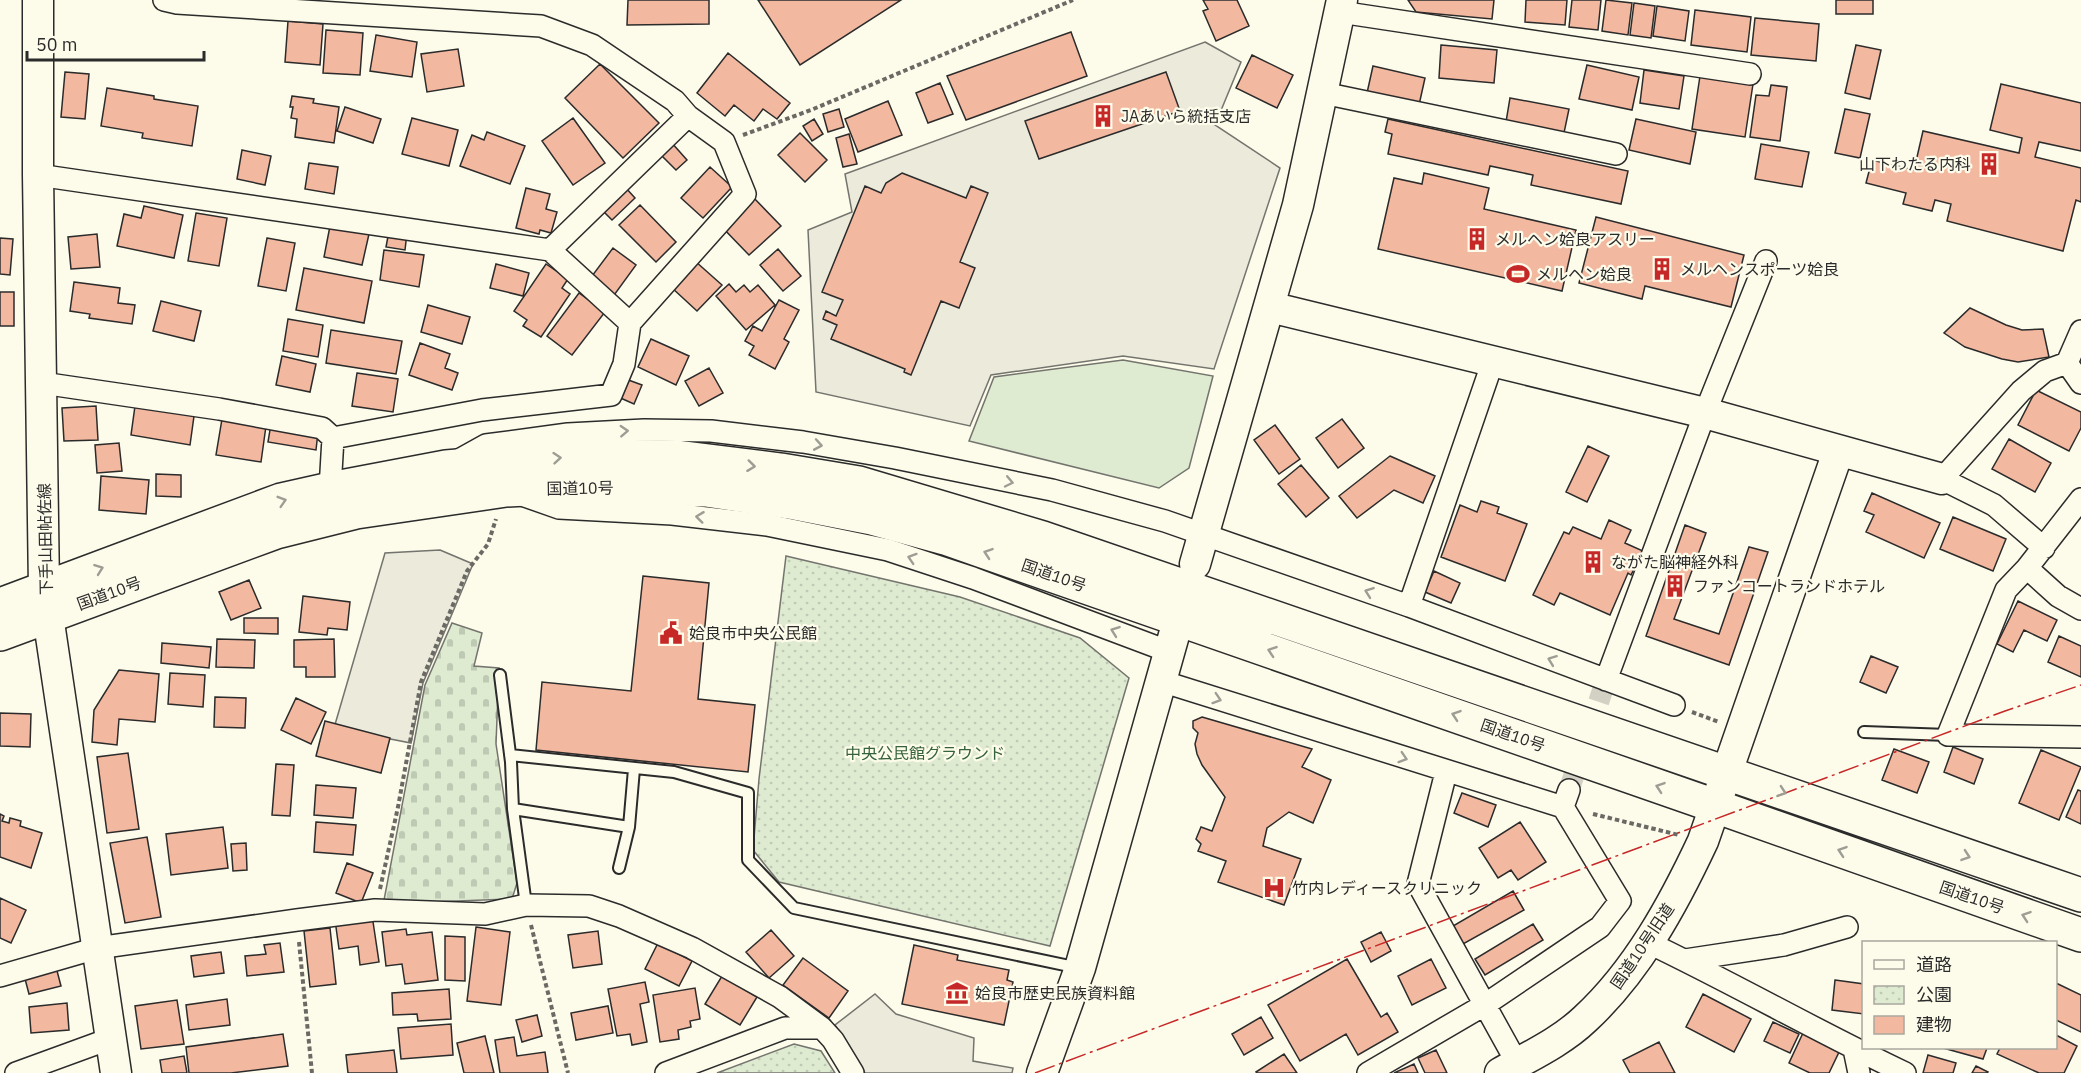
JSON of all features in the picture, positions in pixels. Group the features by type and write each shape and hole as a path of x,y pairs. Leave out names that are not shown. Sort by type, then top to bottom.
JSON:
{"highway":[{"name":"国道10号","path":"0,634 46,602 281,500 330,489 446,468 574,456 677,457 781,470 859,483 1043,538 2081,895"},
{"name":"国道10号","path":"0,605 46,602 276,532 356,512 506,490 585,486 706,490 795,503 872,518 945,538 2081,935"}],"street":[{"name":"下手山田帖佐線","path":"38,0 38,175 46,602 116,1073"},
{"path":"164,0 177,3 541,26 592,45 675,101 688,116 724,142 745,194 630,324 624,364 611,395 482,410 333,438"},
{"path":"1195,564 1298,205 1341,6 1750,74"},
{"path":"1323,93 1616,154"},
{"path":"550,250 688,116"},
{"path":"38,175 550,250 630,324"},
{"path":"1606,680 1705,413 1766,261"},
{"path":"1270,306 1705,413 1838,452 1942,479 1994,506 2044,548"},
{"path":"1942,479 2021,391 2045,371 2067,363 2081,331"},
{"path":"1409,606 1493,362"},
{"path":"2067,363 2081,383"},
{"path":"42,383 219,409 322,428 333,438"},
{"path":"446,468 486,445 568,434 644,430 711,431 814,444 1052,490 1110,505 1204,534 1409,606 1674,705"},
{"path":"330,489 333,438"},
{"name":"国道10号旧道","path":"1508,1068 1584,1021 1617,986 1677,894 1703,841 1838,452"},
{"path":"506,490 559,508 672,514 767,525 888,550 1172,644 1080,968 1042,1073"},
{"path":"2081,499 2044,548 2006,590 1948,735 2081,737"},
{"path":"2027,568 2058,596 2081,609"},
{"path":"1161,681 1446,772 1566,798 1620,901 1600,927 1486,1004 1368,1073"},
{"path":"1446,772 1418,884 1486,1004 1508,1068"},
{"path":"0,976 97,948 375,910 485,914 526,905 589,906 619,916 692,948 780,997 822,1028 833,1040 853,1073"},
{"path":"1685,960 1784,945 1847,927"},
{"path":"1647,942 1905,1073"},
{"path":"666,1073 785,1028 822,1028"},
{"path":"16,1073 112,1038"},
{"path":"1854,1049 1859,1073"}],"lane":[{"path":"500,675 510,755 513,809 526,905"},
{"path":"1864,732 1948,735"},
{"path":"510,755 674,772 748,793 748,860 794,908 1080,968"},
{"path":"619,868 628,827 633,769"},
{"path":"513,809 628,827"}],"path":[{"path":"724,142 810,110 1073,0"},
{"path":"375,910 398,807 421,682 467,571 488,543 506,490"},
{"path":"1674,705 1742,730"},
{"path":"1566,798 1703,841"},
{"path":"526,905 568,1073"},
{"path":"297,920 312,1073"}],"green space":[{"path":"1123,360 1213,376 1189,468 1159,488 969,441 994,377"},
{"name":"中央公民館グラウンド","path":"786,556 960,597 1080,638 1129,678 1050,946 779,882 753,850 759,779"},
{"path":"452,623 482,633 474,666 499,668 496,744 517,883 512,899 404,903 384,900 425,685"},
{"path":"794,1044 821,1051 835,1073 717,1073"}],"shaded area":[{"path":"1205,42 1241,62 1215,125 1280,168 1214,369 1123,356 991,375 970,426 816,392 808,230 852,212 845,174"},
{"path":"440,550 473,564 423,683 411,743 334,728 385,553"},
{"path":"875,994 896,1014 974,1038 973,1061 1013,1068 1012,1073 865,1073 835,1025"}],"building":[{"path":"628,0 709,0 709,24 627,25"},
{"path":"758,0 901,0 800,65"},
{"path":"1203,0 1237,0 1249,26 1216,41 1203,11 1208,9"},
{"path":"1408,0 1494,0 1492,19 1416,12"},
{"path":"1526,0 1567,0 1565,25 1525,22"},
{"path":"1572,0 1601,0 1598,30 1569,27"},
{"path":"1606,0 1632,3 1628,35 1602,31"},
{"path":"1836,0 1873,0 1873,14 1836,14"},
{"path":"1634,3 1655,6 1651,38 1630,35"},
{"path":"1657,6 1689,11 1685,41 1653,36"},
{"path":"1695,10 1751,17 1747,52 1691,45"},
{"path":"1755,18 1819,24 1816,61 1751,55"},
{"path":"288,21 323,24 320,65 285,62"},
{"path":"326,30 363,33 360,75 323,73"},
{"path":"1071,32 1087,76 966,120 947,76"},
{"path":"376,35 417,42 412,77 370,71"},
{"path":"1441,45 1497,50 1494,83 1439,78"},
{"path":"1856,45 1881,50 1870,99 1845,93"},
{"path":"458,49 464,86 427,92 421,54"},
{"path":"728,53 790,103 777,119 763,109 754,121 734,105 725,116 697,93"},
{"path":"1252,55 1293,75 1277,108 1236,88"},
{"path":"600,64 659,123 623,158 565,98"},
{"path":"1587,65 1639,77 1632,110 1579,99"},
{"path":"1373,66 1425,78 1419,105 1367,93"},
{"path":"1644,70 1684,76 1679,109 1640,103"},
{"path":"65,72 89,74 85,119 61,117"},
{"name":"JAあいら統括支店","path":"1166,72 1180,111 1039,159 1025,121"},
{"path":"1700,76 1753,84 1745,137 1692,129"},
{"path":"940,83 953,114 928,123 916,93"},
{"name":"山下わたる内科","path":"2001,84 2081,103 2081,151 2039,142 2035,157 2081,168 2081,202 2076,200 2063,251 1947,221 1951,204 1935,200 1932,211 1903,204 1906,193 1866,183 1872,160 1914,170 1923,131 2019,153 2022,138 1990,130"},
{"path":"1771,85 1787,87 1780,141 1750,137 1756,95 1769,96"},
{"path":"107,88 198,106 192,146 142,138 143,133 101,126"},
{"path":"292,96 314,99 313,103 339,107 334,143 295,137 297,119 291,118"},
{"path":"1510,98 1569,109 1564,133 1506,122"},
{"path":"888,101 902,135 858,152 845,119"},
{"path":"345,107 381,119 373,143 337,131"},
{"path":"839,109 844,127 828,132 823,114"},
{"path":"1845,109 1870,114 1860,158 1835,153"},
{"path":"412,118 458,130 449,166 402,154"},
{"path":"573,118 605,163 573,185 542,141"},
{"path":"814,119 823,134 812,141 803,126"},
{"path":"1388,119 1628,171 1621,204 1531,185 1533,175 1490,166 1488,175 1388,154 1392,134 1385,132"},
{"path":"1636,119 1696,132 1690,164 1629,150"},
{"path":"487,132 525,146 510,184 460,166 472,135 484,140"},
{"path":"800,133 827,160 805,182 778,155"},
{"path":"849,134 857,164 843,167 836,138"},
{"path":"671,142 687,160 676,170 659,153"},
{"path":"1761,144 1809,152 1802,187 1755,179"},
{"path":"242,150 271,156 265,185 237,179"},
{"path":"309,163 338,167 334,194 305,189"},
{"path":"710,167 732,187 703,218 681,198"},
{"path":"902,173 966,198 971,186 988,193 960,262 975,268 959,308 941,301 911,375 904,372 905,369 831,339 837,325 823,319 826,311 836,316 843,300 822,292 865,186 881,193 886,183"},
{"name":"メルヘン姶良アスリー","path":"1424,173 1489,188 1484,209 1576,230 1562,291 1378,249 1394,178 1422,184"},
{"path":"625,187 635,198 612,220 601,209"},
{"path":"526,188 550,194 546,209 557,212 551,233 540,230 539,234 516,228"},
{"path":"752,196 781,226 749,255 720,225"},
{"path":"640,205 676,242 656,262 619,225"},
{"path":"144,206 183,215 174,258 117,246 124,214 141,218"},
{"path":"196,213 227,218 219,266 188,261"},
{"name":"メルヘンスポーツ姶良","path":"1596,217 1744,255 1731,307 1645,286 1642,299 1579,283"},
{"path":"330,226 369,234 362,265 324,257"},
{"path":"389,231 407,233 405,250 386,247"},
{"path":"97,234 100,267 71,269 68,237"},
{"path":"0,238 13,239 10,275 0,274"},
{"path":"267,238 295,243 286,291 258,286"},
{"path":"613,248 636,265 612,298 589,280"},
{"path":"778,249 801,276 783,291 760,265"},
{"path":"384,250 424,255 419,287 380,280"},
{"path":"695,261 722,285 697,311 671,287"},
{"path":"496,264 529,273 523,296 490,288"},
{"path":"546,264 568,279 562,288 570,294 541,337 523,326 527,320 514,311"},
{"path":"304,268 372,281 364,323 296,310"},
{"path":"74,282 120,288 118,303 135,305 132,324 89,318 90,314 70,311"},
{"path":"729,284 736,292 744,285 750,292 758,285 775,305 746,330 716,296"},
{"path":"0,292 14,292 14,326 0,326"},
{"path":"579,293 605,312 572,355 547,336"},
{"path":"779,300 799,310 784,339 789,342 775,369 749,355 754,346 745,341 753,326 762,331"},
{"path":"161,301 201,311 194,341 153,331"},
{"path":"428,305 470,317 462,344 421,332"},
{"path":"1970,308 2022,330 2043,329 2049,357 2018,362 2002,359 1965,347 1944,333"},
{"path":"288,319 323,325 318,357 283,351"},
{"path":"331,330 402,341 396,374 326,363"},
{"path":"651,339 689,356 676,385 638,367"},
{"path":"420,343 450,354 445,368 458,373 452,390 409,375"},
{"path":"282,356 316,364 310,392 276,385"},
{"path":"709,368 723,393 699,406 685,381"},
{"path":"357,373 398,379 393,412 352,406"},
{"path":"623,378 642,385 634,404 616,396"},
{"path":"2036,390 2081,412 2081,428 2069,451 2018,425"},
{"path":"96,406 98,440 64,441 62,408"},
{"path":"135,406 194,416 190,445 131,435"},
{"path":"222,419 266,426 261,462 216,455"},
{"path":"1342,419 1364,448 1338,468 1316,438"},
{"path":"271,424 318,432 316,450 268,442"},
{"path":"1275,425 1300,459 1279,474 1254,440"},
{"path":"2009,439 2051,463 2035,492 1992,469"},
{"path":"119,443 122,471 97,473 95,445"},
{"path":"1588,446 1609,456 1587,502 1566,492"},
{"path":"1390,456 1435,476 1423,503 1394,490 1357,518 1339,496"},
{"path":"1301,465 1329,498 1306,517 1278,484"},
{"path":"156,474 181,475 181,497 156,496"},
{"path":"101,476 149,480 146,514 99,510"},
{"path":"1872,493 1940,523 1924,558 1866,532 1874,515 1864,511"},
{"path":"1481,501 1499,507 1497,513 1527,524 1505,581 1441,557 1460,505 1477,512"},
{"path":"1953,517 2006,539 1993,571 1940,549"},
{"name":"ながた脳神経外科","path":"1609,520 1631,530 1625,543 1643,551 1631,575 1628,573 1610,615 1560,593 1554,605 1533,595 1564,532 1569,534 1573,527 1601,539"},
{"name":"ファンコートランドホテル","path":"1685,525 1706,533 1674,619 1719,634 1749,547 1768,552 1729,665 1646,636"},
{"path":"1434,571 1460,583 1451,603 1425,592"},
{"name":"姶良市中央公民館","path":"643,576 709,583 698,699 755,705 748,772 536,750 542,682 631,691"},
{"path":"249,580 261,608 231,620 219,592"},
{"path":"303,596 350,602 347,630 328,628 327,635 299,632"},
{"path":"2018,601 2057,620 2047,641 2024,630 2013,652 1997,644"},
{"path":"244,618 278,618 278,634 244,633"},
{"path":"2059,636 2081,646 2081,677 2048,662"},
{"path":"217,639 255,640 254,668 216,667"},
{"path":"334,639 335,677 306,677 306,667 294,667 294,640"},
{"path":"162,643 211,647 209,668 161,663"},
{"path":"1871,656 1898,667 1886,693 1860,682"},
{"path":"119,670 159,674 155,722 119,719 117,745 92,742 94,710"},
{"path":"170,673 205,675 203,707 168,704"},
{"path":"215,697 246,698 245,728 214,727"},
{"path":"296,698 326,712 311,744 281,730"},
{"path":"0,713 31,714 30,747 0,746"},
{"name":"竹内レディースクリニック","path":"1202,717 1312,749 1302,767 1331,780 1313,823 1289,812 1267,828 1263,846 1301,859 1284,905 1218,882 1226,861 1198,851 1201,844 1196,839 1201,827 1212,831 1225,797 1202,765 1197,754 1195,744 1198,733 1193,728 1193,721"},
{"path":"325,721 390,738 381,773 316,756"},
{"path":"1953,747 1983,759 1974,784 1944,772"},
{"path":"1894,749 1929,762 1917,793 1882,780"},
{"path":"2041,750 2081,767 2059,820 2019,803"},
{"path":"128,753 139,829 107,833 97,757"},
{"path":"276,764 294,765 290,816 272,815"},
{"path":"316,785 356,788 353,818 314,815"},
{"path":"2078,790 2081,791 2081,824 2066,817"},
{"path":"1462,793 1496,805 1488,827 1454,813"},
{"path":"0,814 4,816 2,821 9,823 10,818 21,821 20,826 42,833 31,868 0,857"},
{"path":"316,822 356,825 353,855 314,852"},
{"path":"1520,822 1546,862 1518,880 1511,870 1498,878 1479,848"},
{"path":"223,827 228,868 171,875 166,834"},
{"path":"147,837 161,917 125,923 110,843"},
{"path":"246,843 247,870 233,871 231,844"},
{"path":"347,863 373,873 361,903 336,893"},
{"path":"1513,891 1524,910 1463,944 1453,926"},
{"path":"0,898 26,910 11,943 0,938"},
{"path":"372,915 379,962 360,965 358,946 339,949 335,920"},
{"path":"1533,924 1543,940 1485,975 1475,959"},
{"path":"476,927 510,932 501,1005 467,1001"},
{"path":"330,928 336,984 310,987 304,931"},
{"path":"406,929 407,935 432,932 438,980 405,984 402,964 386,966 382,932"},
{"path":"771,930 794,956 769,978 746,952"},
{"path":"598,931 602,964 573,968 568,935"},
{"path":"1381,932 1391,951 1371,962 1361,942"},
{"path":"445,936 465,937 465,981 445,980"},
{"path":"280,943 284,972 247,976 245,956 266,954 264,945"},
{"path":"658,943 692,961 679,986 645,969"},
{"name":"姶良市歴史民族資料館","path":"914,945 958,955 957,960 1009,970 1007,980 1013,982 1004,1025 902,1004"},
{"path":"221,952 224,973 194,977 191,956"},
{"path":"803,958 848,991 829,1018 783,985"},
{"path":"1347,959 1381,1017 1387,1013 1398,1032 1358,1055 1346,1034 1300,1061 1268,1005"},
{"path":"1431,959 1446,988 1412,1005 1398,976"},
{"path":"56,967 61,986 29,994 24,975"},
{"path":"722,976 757,997 740,1025 705,1004"},
{"path":"1835,980 1862,984 1862,1014 1832,1010"},
{"path":"645,982 649,1002 640,1004 647,1042 632,1045 630,1034 617,1036 608,989"},
{"path":"2057,983 2081,995 2081,1032 2057,1020"},
{"path":"695,988 700,1019 690,1021 691,1027 678,1030 679,1039 660,1042 653,995"},
{"path":"449,989 451,1019 418,1021 417,1014 393,1015 392,993"},
{"path":"1703,994 1751,1019 1734,1052 1686,1027"},
{"path":"227,999 230,1025 189,1030 186,1005"},
{"path":"177,1000 184,1044 141,1049 135,1006"},
{"path":"67,1003 69,1030 31,1033 29,1007"},
{"path":"608,1006 613,1033 576,1040 571,1013"},
{"path":"537,1015 542,1036 522,1042 516,1020"},
{"path":"1261,1017 1273,1038 1244,1055 1232,1034"},
{"path":"1773,1022 1799,1034 1790,1053 1764,1041"},
{"path":"451,1024 453,1055 401,1059 398,1028"},
{"path":"1803,1033 1840,1050 1829,1073 1810,1073 1789,1063"},
{"path":"283,1034 288,1066 231,1073 189,1073 186,1047"},
{"path":"485,1036 494,1073 464,1073 457,1043"},
{"path":"2057,1036 2077,1046 2064,1073 2039,1073 1997,1054 2000,1049 2057,1049"},
{"path":"514,1037 517,1056 545,1052 548,1073 500,1073 495,1040"},
{"path":"1659,1042 1675,1073 1630,1073 1623,1060"},
{"path":"1947,1049 1987,1049 1983,1059"},
{"path":"394,1050 397,1073 348,1073 346,1055"},
{"path":"1436,1050 1447,1073 1425,1073 1418,1058"},
{"path":"1284,1054 1297,1073 1256,1072"},
{"path":"1928,1055 1956,1063 1953,1073 1923,1073"},
{"path":"184,1056 187,1073 162,1073 160,1060"},
{"path":"1414,1064 1418,1073 1394,1073"},
{"path":"1976,1066 1988,1072 1972,1073"}],"tunnel":[{"path":"1569,790 1606,680"}],"power":[{"path":"1035,1073 2005,711 2081,685"}],"place":[{"name":"JAあいら統括支店","path":"1103,116"},
{"name":"山下わたる内科","path":"1989,164"},
{"name":"メルヘン姶良アスリー","path":"1477,239"},
{"name":"メルヘンスポーツ姶良","path":"1662,269"},
{"name":"メルヘン姶良","path":"1518,274"},
{"name":"ながた脳神経外科","path":"1593,562"},
{"name":"ファンコートランドホテル","path":"1675,586"},
{"name":"姶良市中央公民館","path":"671,633"},
{"name":"竹内レディースクリニック","path":"1274,888"},
{"name":"姶良市歴史民族資料館","path":"957,993"}]}
